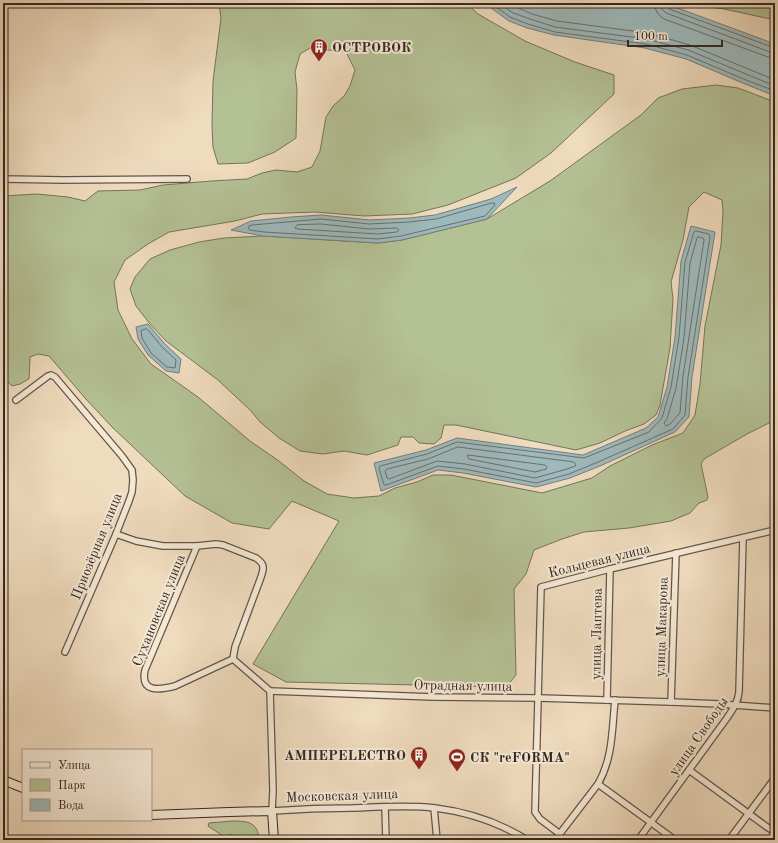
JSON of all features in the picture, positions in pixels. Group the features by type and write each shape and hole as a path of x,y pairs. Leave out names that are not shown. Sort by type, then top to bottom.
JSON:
{"main road":[{"path":"3,780 22,788"},
{"name":"Московская улица","path":"152,815 272,811"},
{"path":"272,811 274,840"}],"street":[{"path":"3,179 187,179"},
{"name":"Приозёрная улица","path":"16,400 48,376 51,375 55,377 122,456 132,470 132,492 129,501 65,652"},
{"name":"Кольцевая улица","path":"560,834 540,819 535,812 541,587 775,530"},
{"path":"116,534 136,541 163,546 223,545 256,558 263,565 263,571 232,659 270,691 273,790 272,811"},
{"name":"улица Свободы","path":"638,840 736,705 739,692 743,538"},
{"name":"Сухановская улица","path":"197,546 145,670 145,683 147,686 158,689 175,686 232,659"},
{"name":"улица Макарова","path":"671,702 676,553"},
{"name":"улица Лаптева","path":"607,700 610,569"},
{"name":"Отрадная улица","path":"270,691 433,697 614,700 775,708"},
{"path":"555,840 598,784 606,767 610,754 614,700"},
{"path":"690,770 775,832"},
{"path":"729,840 775,778"},
{"path":"598,784 675,840"},
{"path":"385,807 386,840"},
{"name":"Московская улица","path":"272,811 385,807 434,808 474,817 510,831 527,840"},
{"path":"434,808 437,840"}],"green space":[{"path":"219,3 466,3 478,14 525,41 575,62 614,75 614,94 551,153 516,178 448,205 412,214 364,216 315,212 262,214 235,221 169,232 125,260 114,282 118,310 132,339 151,364 198,397 250,441 304,481 327,494 354,498 379,496 395,488 417,482 433,475 451,475 542,493 592,478 610,466 652,445 683,433 695,415 700,384 705,326 721,245 723,211 722,200 704,192 689,207 683,240 671,282 673,299 670,348 660,405 656,415 644,424 600,443 576,450 456,425 444,425 441,438 434,444 419,443 413,437 401,437 398,445 367,455 344,451 323,454 300,451 279,438 260,422 251,411 218,380 166,341 150,324 136,306 130,289 135,277 150,259 170,250 199,242 224,238 263,236 378,243 402,240 487,219 550,181 641,115 658,98 682,89 716,85 738,88 775,102 775,420 747,434 704,459 701,464 708,497 707,500 699,503 690,513 671,521 629,528 584,532 534,550 526,574 514,589 516,675 506,687 286,682 253,664 339,521 292,501 269,529 232,523 185,496 112,427 49,356 38,354 30,357 29,379 12,386 7,381 3,346 3,196 37,194 68,197 85,201 98,191 140,190 163,185 247,179 262,173 276,170 297,172 312,167 320,151 326,117 333,106 344,96 350,86 355,70 346,52 310,48 300,54 295,72 297,90 296,138 275,152 248,163 218,164 213,147 212,125 213,81 221,18"},
{"path":"681,3 775,3 775,20 724,9"},
{"path":"243,821 254,826 257,829 259,840 238,840 230,834 226,838 208,826 209,823"}],"water":[{"path":"484,3 667,4 775,44 775,96 686,59 645,48 554,35 527,28 509,21"},
{"path":"517,187 487,219 402,240 378,243 263,236 231,230 251,221 291,217 321,215 370,220 435,215 491,199"},
{"path":"691,226 715,232 692,377 689,417 675,432 570,478 536,487 463,473 438,470 381,491 374,463 426,450 457,438 583,455 646,428 658,417 667,387 675,337 681,261"},
{"path":"148,324 165,344 181,359 179,373 166,371 148,355 138,339 136,327"}],"place":[{"name":"ОСТРОВОК","path":"319,62"},
{"name":"АМПЕРELECTRO","path":"419,770"},
{"name":"СК \"reFORMA\"","path":"457,772"}]}
